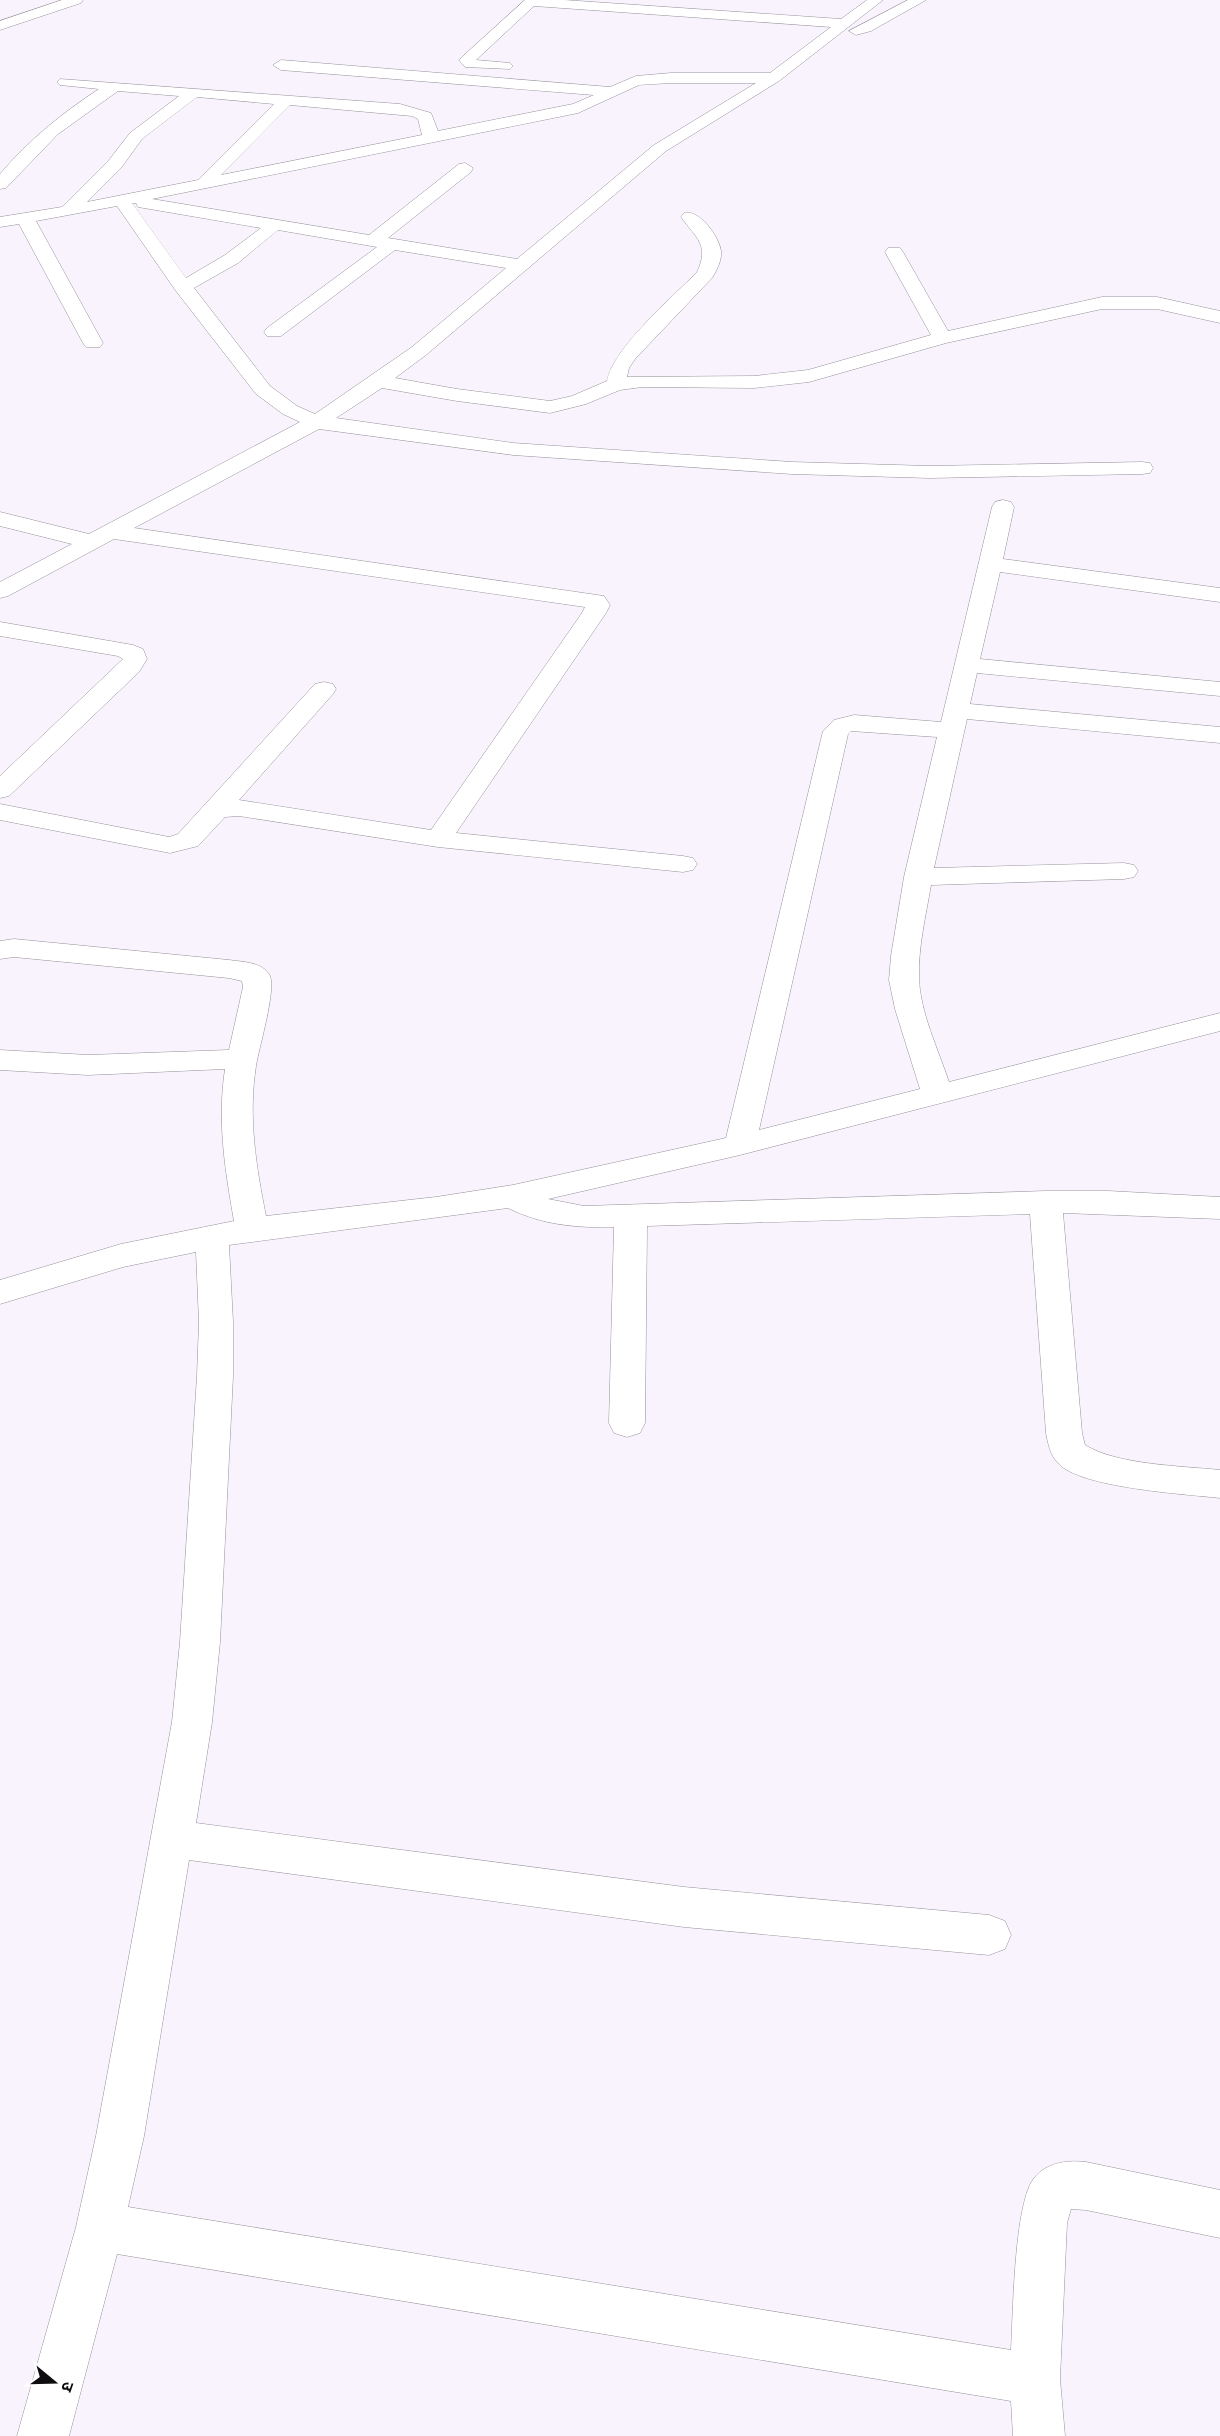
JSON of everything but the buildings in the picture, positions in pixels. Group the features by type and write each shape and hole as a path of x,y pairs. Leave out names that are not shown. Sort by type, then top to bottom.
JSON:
{"street":[{"path":"0,26 76,0"},
{"path":"868,0 875,0"},
{"path":"0,591 315,422 378,381 419,351 660,148 774,78 875,0"},
{"path":"522,68 478,65 467,62 467,60 532,1 840,28 850,32 866,28 919,0"},
{"path":"281,65 614,92"},
{"path":"609,74 650,79 774,78"},
{"path":"0,222 68,211 578,108 636,81 650,79"},
{"path":"465,95 477,81"},
{"path":"65,82 416,112 425,116 431,136"},
{"path":"0,184 47,132 113,87"},
{"path":"68,211 115,164 136,136 191,94"},
{"path":"204,183 286,100"},
{"path":"416,112 438,106"},
{"path":"374,240 465,168"},
{"path":"122,200 520,265"},
{"path":"122,200 183,287 263,390 290,410 315,422 513,449 792,468 930,472 1142,468"},
{"path":"616,384 619,368 628,355 705,274 713,260 714,250 690,217"},
{"path":"25,218 93,343"},
{"path":"183,287 233,260 253,246 275,224"},
{"path":"274,332 393,243"},
{"path":"894,252 942,338"},
{"path":"378,381 457,395 550,407 579,400 616,384 642,381 786,380 809,376 942,338 1102,303 1157,303 1220,317"},
{"path":"938,1096 910,1009 904,980 904,956 918,877 1003,507"},
{"path":"0,519 102,537 596,601 598,605 594,613 438,839"},
{"path":"990,564 1220,595"},
{"path":"0,629 124,650 134,654 135,659 130,667 0,790"},
{"path":"968,665 1220,689"},
{"path":"0,812 170,845 182,844 217,809 324,689"},
{"path":"740,1145 836,731 843,725 955,721 1220,735"},
{"path":"217,809 239,808 438,839 683,864"},
{"path":"918,877 1124,871"},
{"path":"0,950 14,948 246,971 255,976 258,987 242,1059 237,1096 240,1159 232,1233 216,1322 201,1642 192,1722 120,2136 100,2227 43,2436"},
{"path":"0,1292 121,1256 232,1233 513,1196 740,1145 1220,1022"},
{"path":"0,1060 88,1065 242,1059"},
{"path":"513,1196 532,1207 555,1214 584,1217 1046,1202 1108,1202 1220,1208"},
{"path":"1046,1202 1064,1433 1070,1453 1083,1463 1104,1468 1220,1484"},
{"path":"627,1423 631,1216"},
{"path":"173,1839 684,1907 989,1935"},
{"path":"1039,2436 1035,2379 1043,2223 1051,2194 1066,2184 1086,2186 1220,2214"},
{"path":"100,2227 1035,2379"}]}
